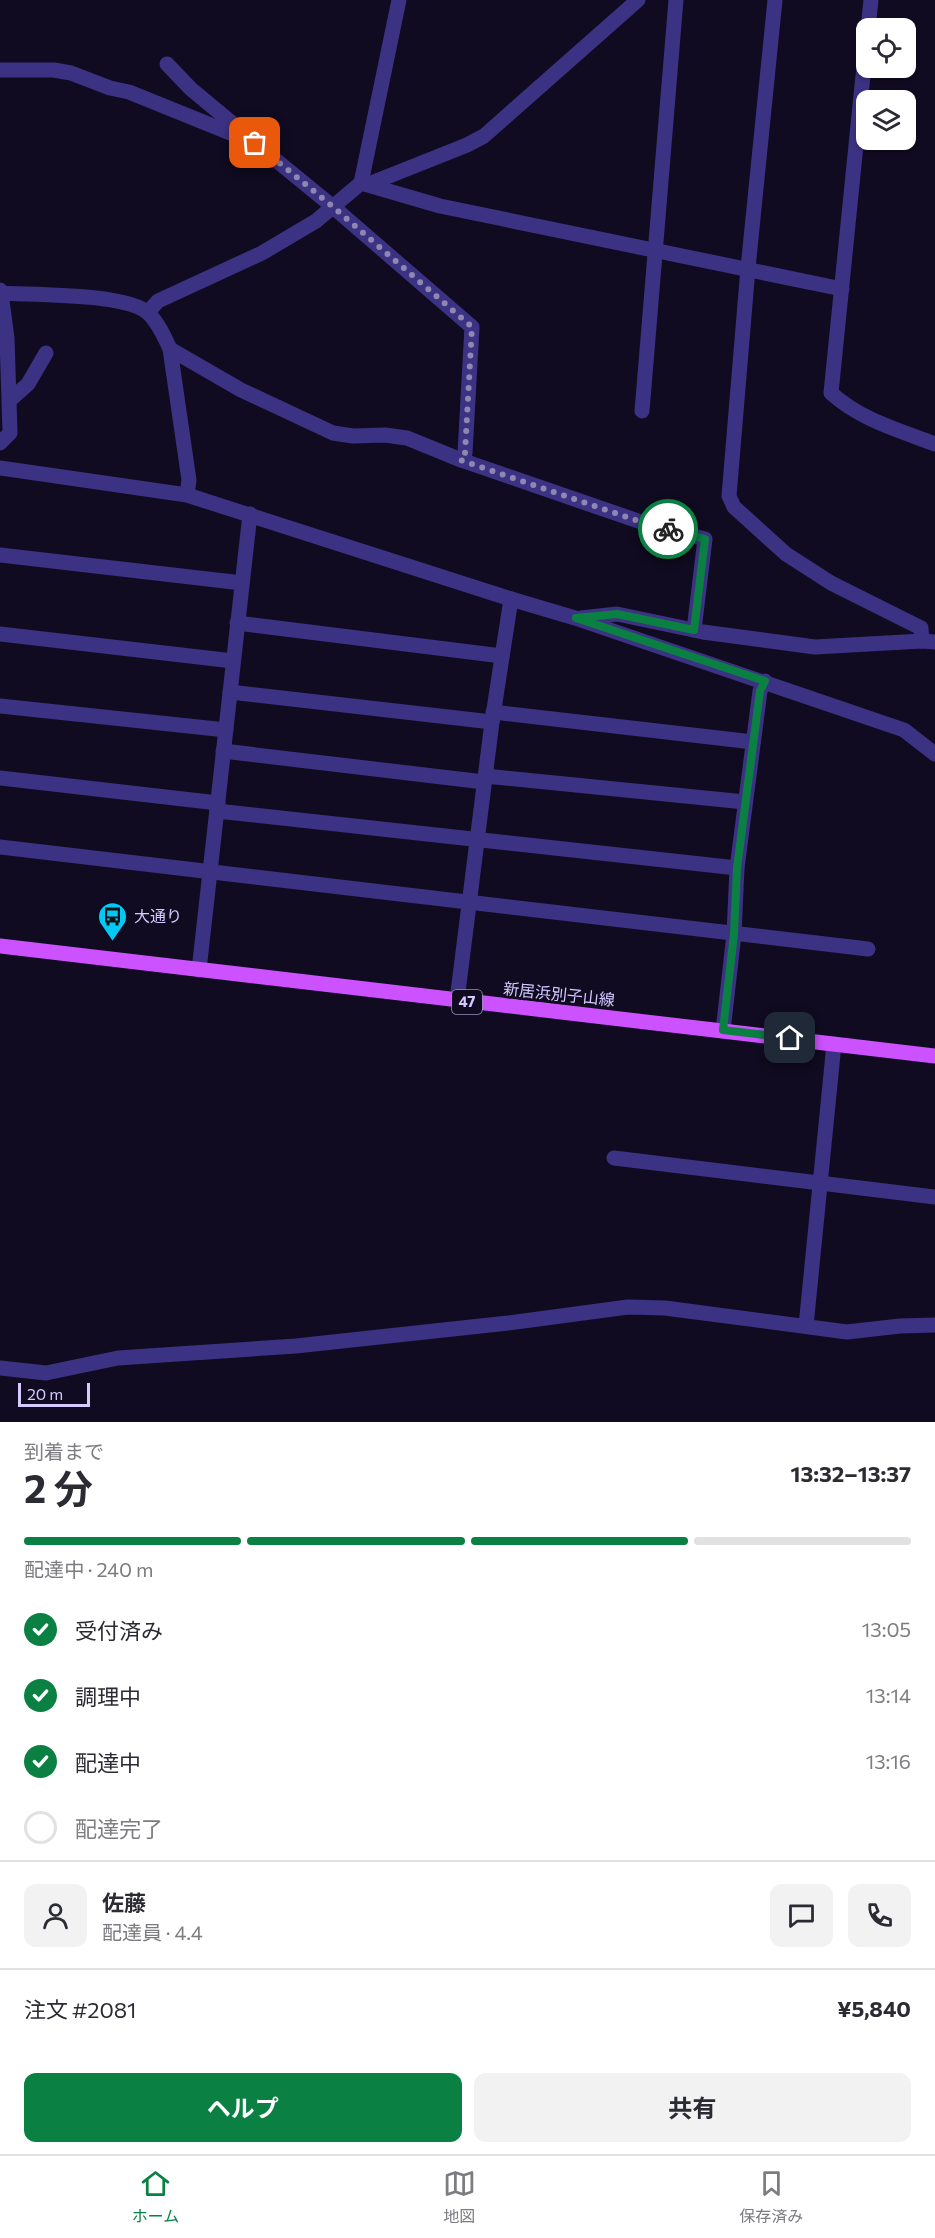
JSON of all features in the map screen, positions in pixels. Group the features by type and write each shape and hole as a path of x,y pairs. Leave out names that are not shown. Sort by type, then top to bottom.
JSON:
{"main road":[{"name":"新居浜別子山線","path":"0,946 935,1056"}],"street":[{"path":"365,184 399,0"},
{"path":"148,312 158,301 262,253 316,221 332,206 365,184 467,145 484,136 638,0"},
{"path":"642,411 676,0"},
{"path":"576,618 617,614 694,630 815,647 929,641 921,628 831,583 786,554 734,507 729,496 748,268 775,0"},
{"path":"869,18 871,0"},
{"path":"167,64 191,89 332,206 472,327 465,453 460,460"},
{"path":"0,70 54,70 71,73 110,88 129,92 255,143"},
{"path":"863,78 831,393 867,419 935,444"},
{"path":"365,184 440,206 842,289"},
{"path":"0,443 9,433 10,400 8,338 1,291 130,303 148,312 170,349 189,480 187,495"},
{"path":"170,349 241,390 333,433 406,438 460,460 641,522 705,539 694,630"},
{"path":"10,400 28,384 46,353"},
{"path":"0,468 187,495 250,514 765,681 904,730 935,754"},
{"path":"199,970 250,514"},
{"path":"0,555 242,584"},
{"path":"457,1000 493,717 511,599"},
{"path":"237,623 502,656"},
{"path":"0,634 233,662"},
{"path":"723,1030 734,934 737,868 760,691 765,681"},
{"path":"230,692 753,742"},
{"path":"0,706 226,730"},
{"path":"223,751 485,779 745,802"},
{"path":"0,778 477,840 737,868"},
{"path":"0,847 868,949"},
{"path":"806,1326 834,1044"},
{"path":"614,1158 935,1197"},
{"path":"0,1368 46,1373 118,1358 296,1346 508,1323 628,1306 665,1308 847,1332 900,1326 935,1326"}],"way so far":[{"path":"255,143 472,327 465,453 460,460 641,522 668,529"}],"place":[{"name":"大通り","path":"113,942"}],"route":[{"path":"668,529 705,539 694,630 617,614 576,618 765,681 760,691 737,868 734,934 723,1030 790,1038"}]}
